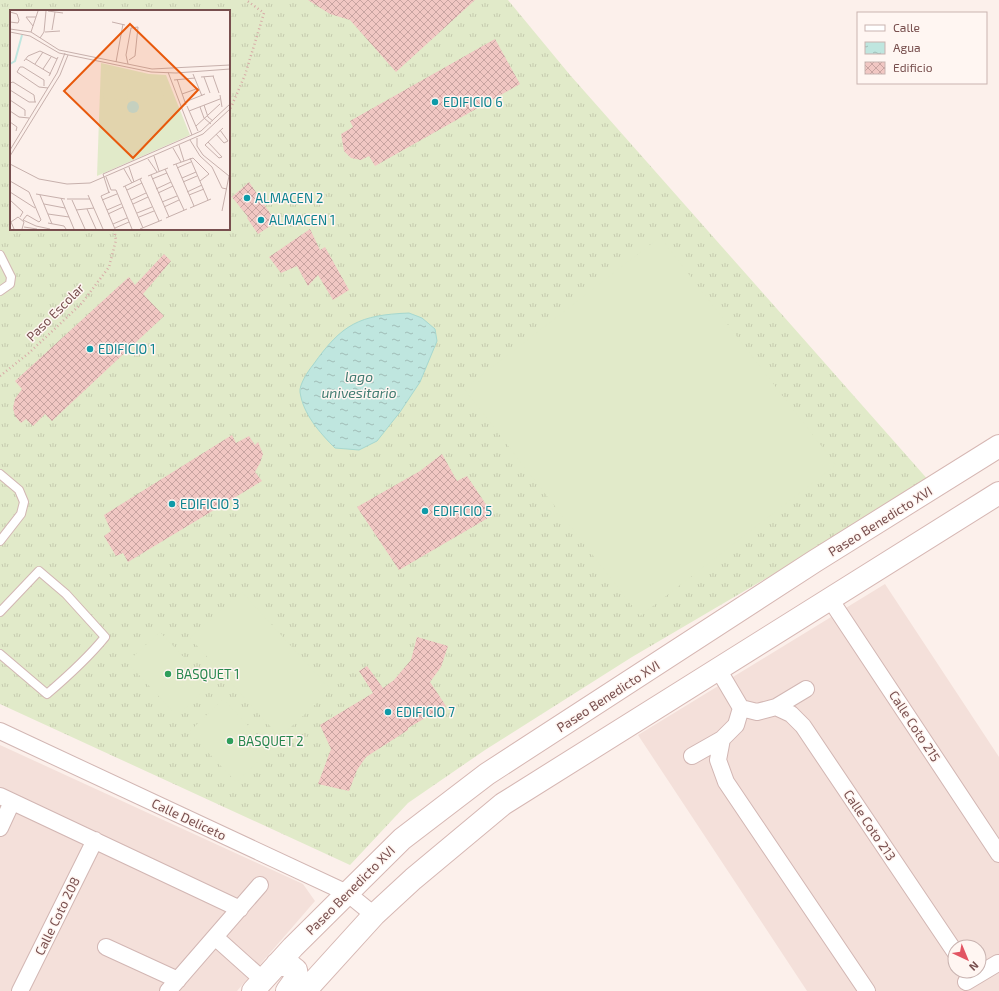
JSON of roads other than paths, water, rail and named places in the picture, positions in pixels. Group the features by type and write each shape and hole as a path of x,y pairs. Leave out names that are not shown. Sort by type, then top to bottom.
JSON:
{"street":[{"name":"Paseo Benedicto XVI","path":"264,979 347,893 402,839 487,774 815,561 999,446"},
{"path":"305,991 374,915 413,879 503,804 999,493"},
{"name":"Calle Coto 215","path":"830,599 999,854"},
{"path":"718,669 741,708 757,712 776,707 806,689"},
{"name":"Calle Coto 213","path":"776,707 791,714 804,726 947,940"},
{"path":"692,756 722,739 736,725 741,708"},
{"name":"Calle Deliceto","path":"0,731 347,893 374,915"},
{"path":"722,739 718,760 726,782 867,991"},
{"path":"0,828 6,799 240,909"},
{"name":"Calle Coto 208","path":"20,991 95,840"},
{"path":"106,947 173,985 260,885"},
{"path":"215,938 264,979 291,966 296,970 297,977 287,991"},
{"path":"962,981 998,963"}],"lane":[{"path":"0,255 11,277 10,284 0,291"},
{"path":"0,474 19,490 24,502 21,514 0,541"},
{"path":"0,612 39,571 74,603 105,637 87,658 47,694 0,654"}],"water":[{"name":"lago univesitario","path":"409,313 422,318 435,329 437,341 420,382 400,412 377,441 359,450 335,448 308,415 300,392 304,378 323,351 343,331 353,324 377,316"}],"place":[{"name":"EDIFICIO 6","path":"435,102"},
{"name":"ALMACEN 2","path":"247,198"},
{"name":"ALMACEN 1","path":"261,220"},
{"name":"EDIFICIO 1","path":"90,349"},
{"name":"EDIFICIO 3","path":"172,504"},
{"name":"EDIFICIO 5","path":"425,511"},
{"name":"BASQUET 1","path":"168,674"},
{"name":"EDIFICIO 7","path":"388,712"},
{"name":"BASQUET 2","path":"230,741"}]}
